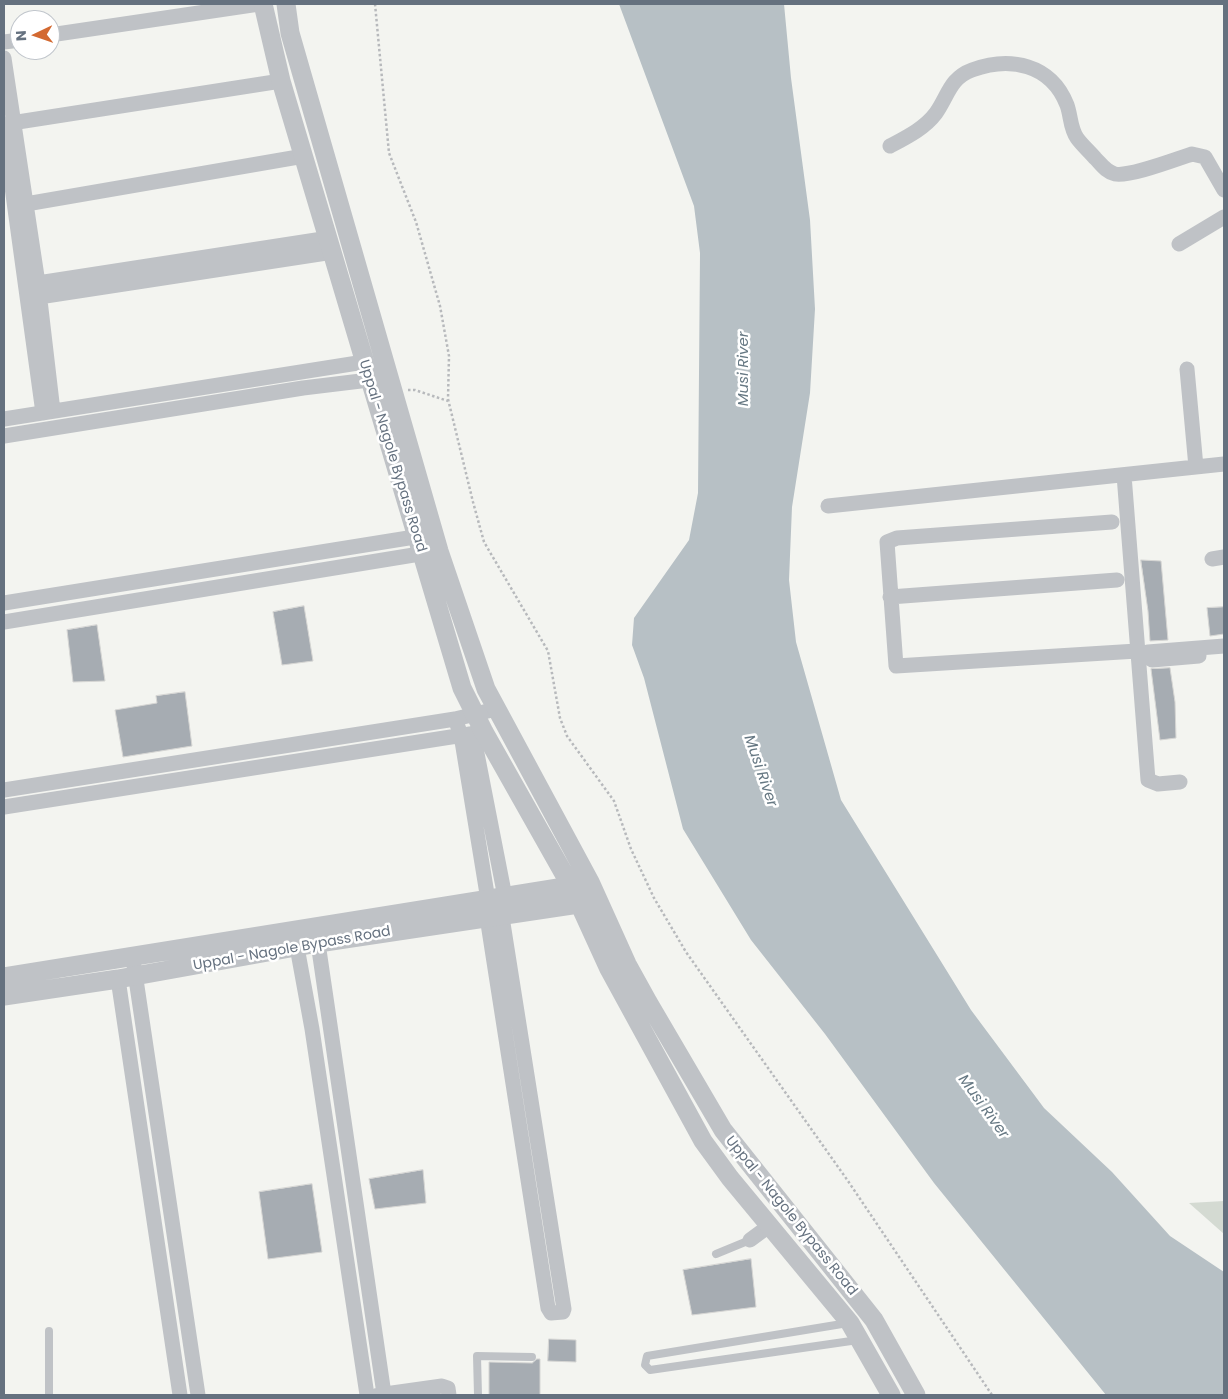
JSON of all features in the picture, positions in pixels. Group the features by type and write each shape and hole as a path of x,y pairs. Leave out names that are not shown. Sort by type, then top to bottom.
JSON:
{"street":[{"path":"60,34 259,4"},
{"name":"Uppal - Nagole Bypass Road","path":"263,4 281,80 331,245 366,371 428,544 496,709 585,894 609,969 703,1141 769,1226 850,1323 891,1395"},
{"name":"Uppal - Nagole Bypass Road","path":"286,4 290,33 394,390 462,688 474,713 473,733 585,894 723,1130 749,1166 874,1320 916,1395"},
{"path":"4,58 7,125 48,412"},
{"path":"890,146 914,133 927,123 936,112 951,85 961,75 973,70 1011,62 1027,65 1052,83 1062,94 1077,138 1107,171 1124,174 1192,154 1200,155 1205,157 1224,190"},
{"path":"7,125 281,80"},
{"path":"7,125 26,204 39,290 48,412"},
{"path":"26,204 304,156"},
{"path":"1179,244 1224,217"},
{"path":"39,290 331,245"},
{"path":"1187,369 1196,467"},
{"path":"4,419 366,371"},
{"path":"4,436 294,389 366,371"},
{"path":"828,506 1224,464"},
{"path":"1124,475 1148,780 1158,784 1180,782"},
{"path":"1112,522 897,538 887,542 896,666 1138,654 1202,646 1219,647"},
{"path":"4,603 428,544"},
{"path":"4,622 428,544"},
{"path":"890,597 1117,580"},
{"path":"4,790 448,721 496,709"},
{"path":"448,721 473,733"},
{"path":"418,741 448,721"},
{"path":"4,807 473,733"},
{"path":"473,733 495,908 548,1308 551,1313 563,1312 495,908"},
{"name":"Uppal - Nagole Bypass Road","path":"4,977 133,957 585,894"},
{"name":"Uppal - Nagole Bypass Road","path":"4,996 127,978 495,908"},
{"path":"318,943 381,1395 442,1386 448,1388 449,1395"},
{"path":"297,947 312,1029 367,1395"},
{"path":"133,957 127,978 180,1395"},
{"path":"127,978 198,1395"},
{"path":"750,1240 769,1226"}],"lane":[{"path":"1112,522 1128,521"},
{"path":"1117,580 1133,579"},
{"path":"716,1254 750,1240"},
{"path":"850,1323 647,1356 645,1365 650,1370 860,1339"},
{"path":"49,1331 49,1395"},
{"path":"478,1395 477,1356 532,1357"}],"path":[{"path":"375,4 389,153 416,222 440,306 449,356 449,401 484,542 548,651 560,718 568,736 614,801 631,849 654,898 686,952 848,1181 992,1395"},
{"path":"394,390 415,390 449,401"}],"shaded area":[{"path":"1224,1201 1224,1234 1189,1203"}],"water":[{"name":"Musi River","path":"619,4 784,4 791,78 810,220 815,309 810,393 792,507 789,580 796,642 841,800 971,1010 1044,1108 1112,1172 1170,1236 1224,1272 1224,1395 1106,1395 934,1183 825,1034 751,940 683,829 644,678 632,645 634,618 689,540 698,493 700,253 694,206"}],"building":[{"path":"1141,560 1161,561 1168,640 1150,641"},
{"path":"304,606 313,661 282,665 273,612"},
{"path":"1224,607 1224,634 1210,636 1207,608"},
{"path":"97,625 105,681 73,682 67,630"},
{"path":"1170,668 1175,702 1176,738 1160,740 1151,669"},
{"path":"185,692 192,746 123,757 115,710 157,703 156,696"},
{"path":"423,1170 426,1203 375,1209 369,1179"},
{"path":"312,1184 322,1252 268,1259 259,1192"},
{"path":"751,1259 756,1307 692,1315 683,1270"},
{"path":"549,1339 576,1340 576,1362 548,1361"},
{"path":"540,1359 540,1395 489,1395 489,1362 532,1363"}]}
